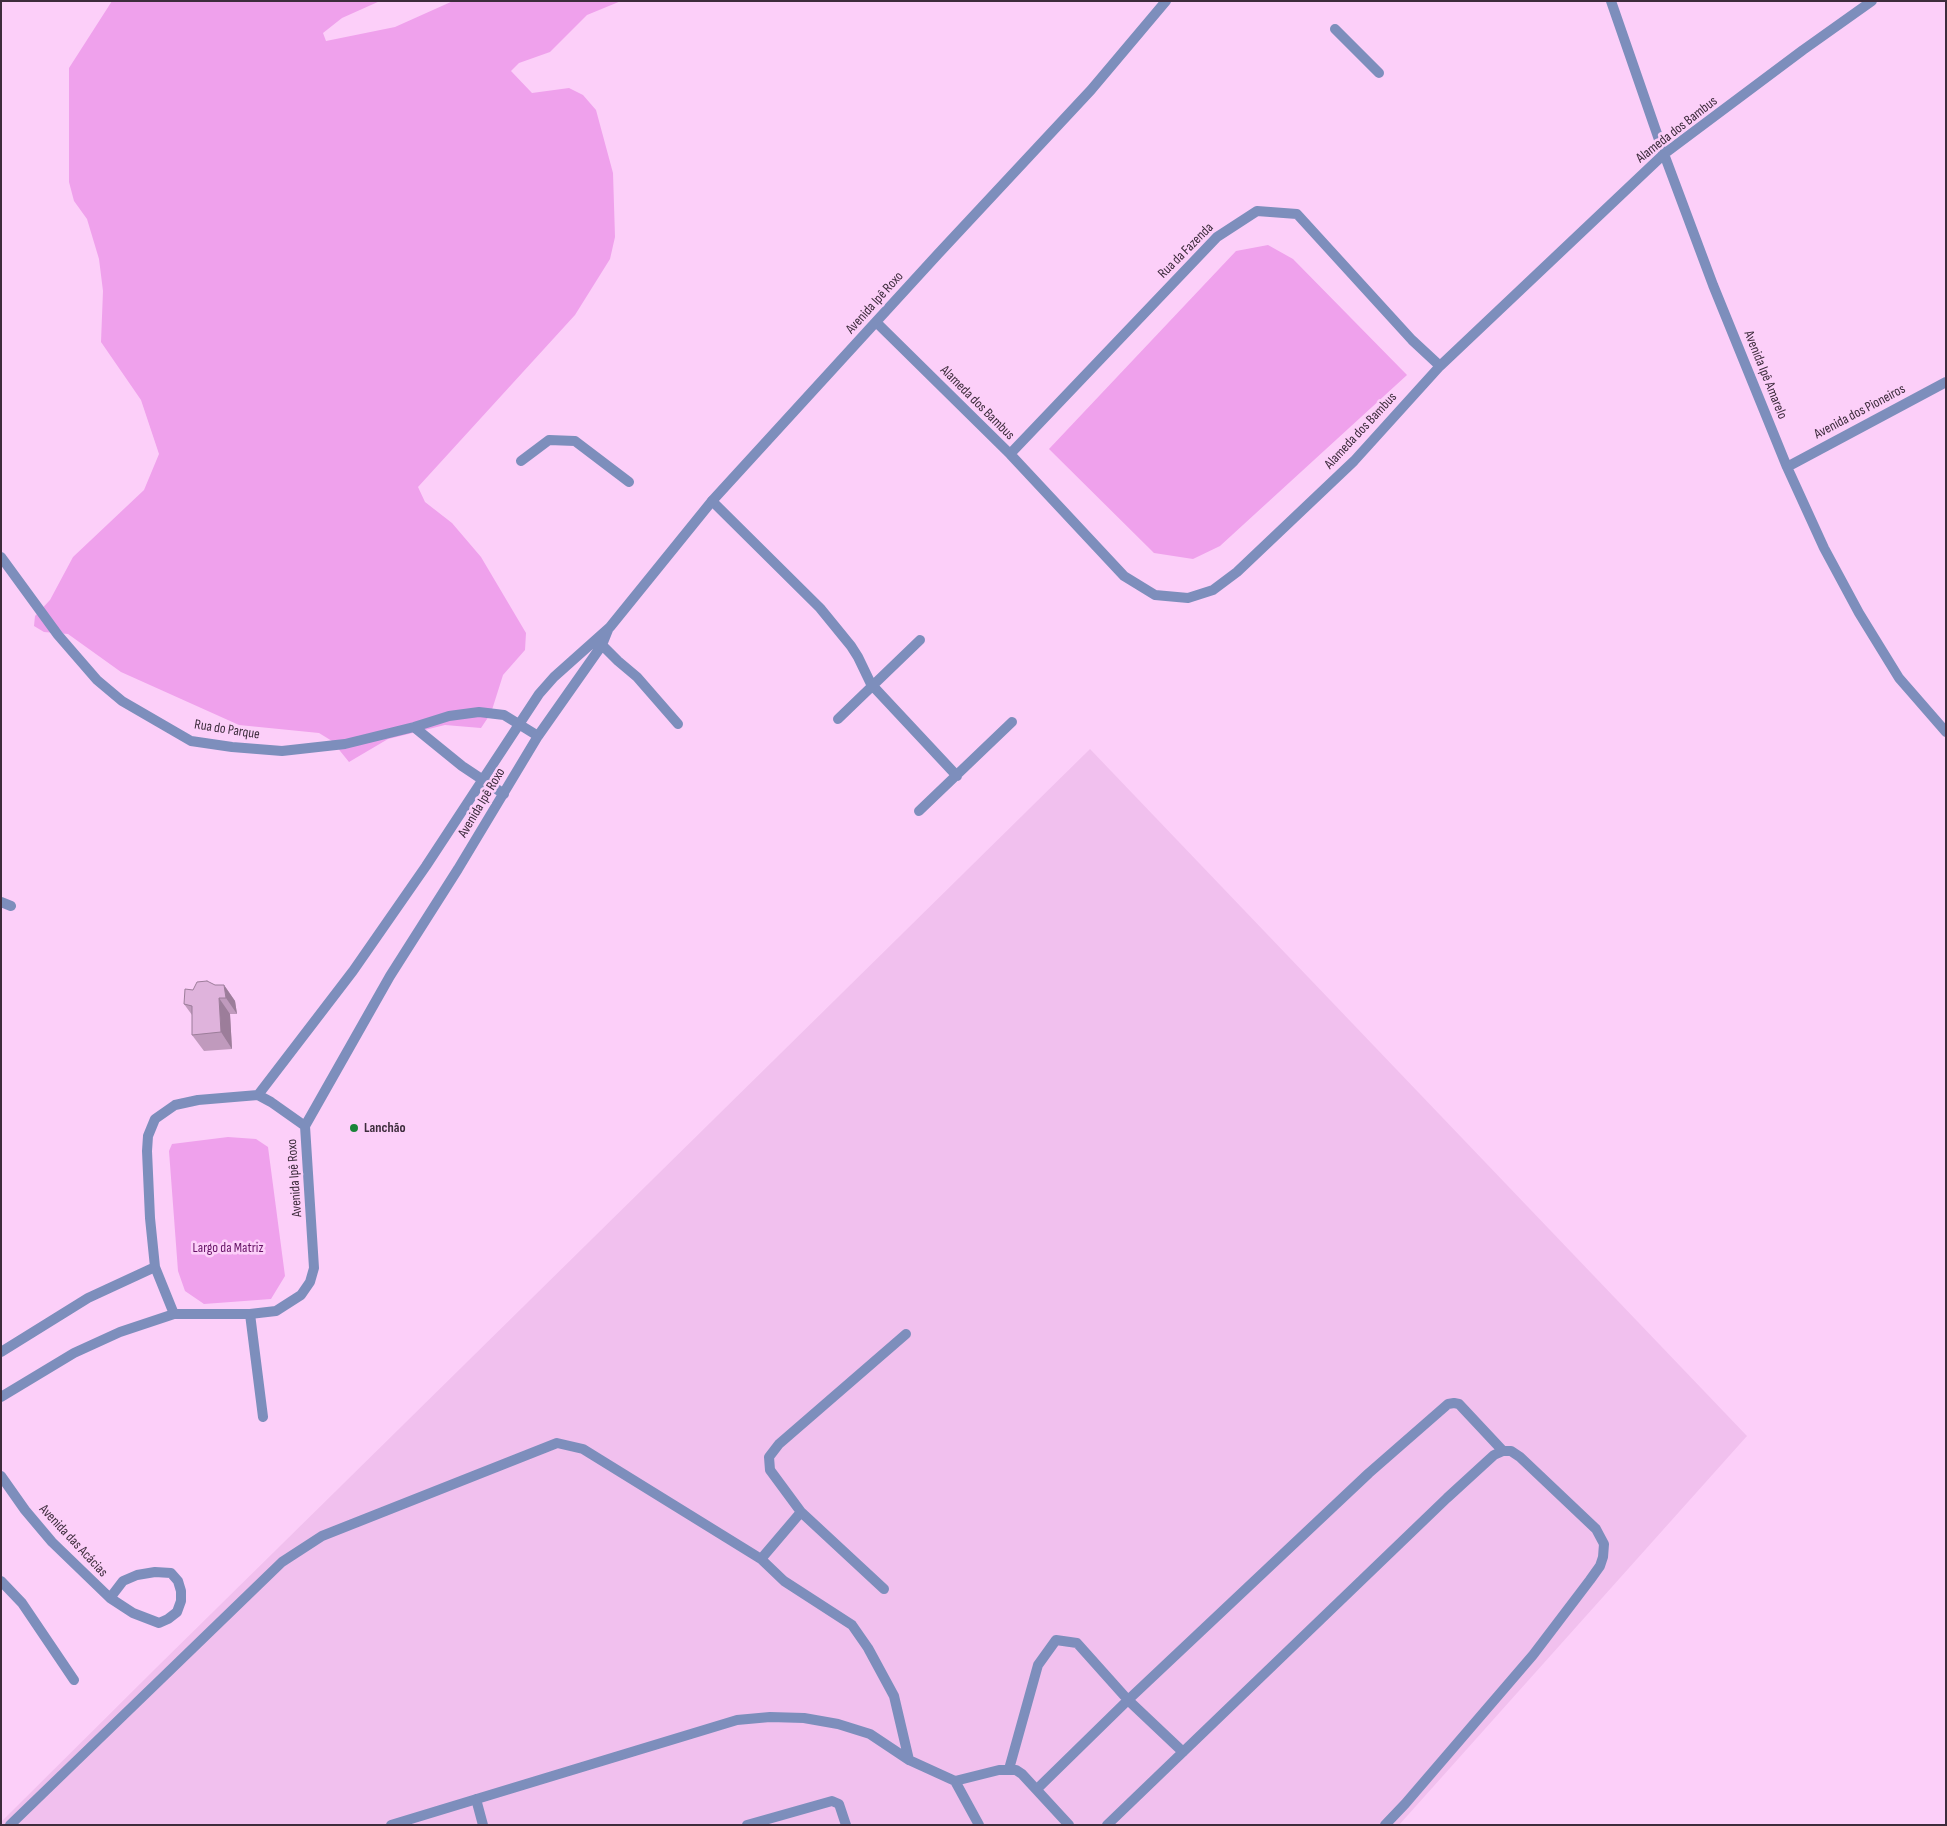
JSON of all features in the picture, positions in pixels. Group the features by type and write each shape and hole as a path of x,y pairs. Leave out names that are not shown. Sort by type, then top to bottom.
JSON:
{"street":[{"name":"Avenida Ipê Roxo","path":"258,1095 353,971 426,866 539,694 554,677 610,627 712,501 1091,90 1166,1"},
{"name":"Avenida Ipê Amarelo","path":"1612,1 1664,154 1713,285 1787,467 1824,548 1859,613 1899,678 1946,732"},
{"name":"Alameda dos Bambus","path":"877,323 1010,454 1124,576 1155,595 1188,598 1213,590 1237,572 1354,462 1440,366 1664,154 1872,1"},
{"path":"1335,29 1379,73"},
{"name":"Rua da Fazenda","path":"1010,454 1217,237 1257,211 1297,214 1412,340 1440,366"},
{"name":"Avenida dos Pioneiros","path":"1787,467 1946,382"},
{"path":"521,461 549,440 575,441 628,482"},
{"path":"712,501 820,608 858,657 873,686 957,776"},
{"name":"Rua do Parque","path":"1,557 58,634 96,680 122,701 191,741 282,751 345,744 414,727 449,716 479,712 504,714 519,722"},
{"name":"Avenida Ipê Roxo","path":"1,1397 74,1353 120,1332 174,1314 250,1314 276,1311 301,1295 310,1282 314,1268 305,1126 390,976 504,794 538,736 602,645 610,627"},
{"path":"838,719 920,640"},
{"path":"602,645 637,677 678,724"},
{"path":"519,722 538,736"},
{"path":"919,811 1012,722"},
{"path":"414,727 462,766 504,794"},
{"path":"1,902 12,906"},
{"path":"174,1314 155,1267 150,1218 147,1151 148,1136 155,1119 175,1106 198,1100 258,1095 305,1126"},
{"path":"1,1352 88,1298 155,1267"},
{"path":"250,1314 263,1417"},
{"path":"884,1589 801,1512 770,1470 769,1457 779,1444 906,1334"},
{"path":"1037,1789 1128,1700 1369,1473 1448,1404 1454,1402 1459,1404 1503,1451"},
{"path":"10,1825 282,1562 322,1536 557,1443 583,1449 761,1559 784,1580 852,1625 868,1648 894,1696 909,1760"},
{"path":"1107,1825 1447,1498 1494,1455 1503,1451 1511,1452 1520,1457 1596,1529 1604,1544 1603,1557 1590,1580 1533,1655 1385,1825"},
{"name":"Avenida das Acácias","path":"1,1476 25,1510 52,1542 110,1598 133,1614 159,1623 168,1619 177,1612 181,1601 181,1591 178,1581 171,1574 155,1572 137,1575 123,1581 110,1598"},
{"path":"761,1559 801,1512"},
{"path":"1,1581 22,1603 74,1680"},
{"path":"1008,1769 1038,1666 1056,1640 1077,1643 1128,1700 1183,1752"},
{"path":"391,1825 736,1720 804,1718 838,1724 870,1734 909,1760 955,1781 979,1825"},
{"path":"955,1781 1008,1769 1022,1774 1069,1825"},
{"path":"476,1799 483,1825"},
{"path":"747,1825 832,1801 839,1804 846,1825"}],"shaded area":[{"path":"1090,749 1747,1436 1399,1825 1,1825 1,1822 155,1669"}],"green space":[{"path":"112,1 380,1 342,18 323,33 326,41 395,27 453,1 621,1 587,15 550,52 519,63 511,71 532,93 569,88 583,95 596,110 613,173 615,237 610,259 575,315 418,487 425,502 452,523 481,557 526,633 525,650 503,675 491,713 481,728 445,725 388,739 349,762 332,741 319,733 239,725 121,672 68,634 44,632 34,626 35,616 50,600 73,557 144,490 159,454 141,400 101,342 103,291 99,259 87,219 74,201 69,182 69,68"},
{"path":"1268,245 1293,259 1407,375 1220,546 1193,559 1154,553 1049,449 1236,251"},
{"name":"Largo da Matriz","path":"228,1137 256,1139 268,1147 285,1276 271,1299 204,1304 185,1291 178,1271 169,1151 172,1144"}],"building":[{"path":"207,981 215,985 224,985 226,998 219,998 221,1032 192,1035 192,1006 184,1004 185,989 193,990 197,982"}],"place":[{"name":"Lanchão","path":"354,1128"}]}
